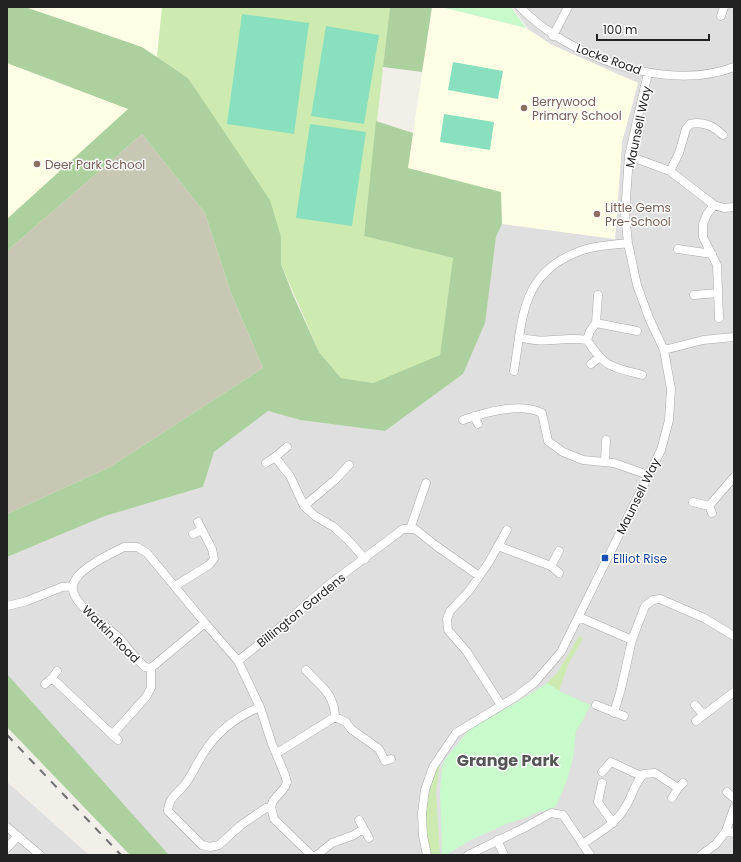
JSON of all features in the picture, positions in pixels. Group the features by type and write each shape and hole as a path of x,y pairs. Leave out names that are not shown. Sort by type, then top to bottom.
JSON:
{"street":[{"name":"Locke Road","path":"520,7 532,20 553,36 594,56 648,74 698,74 734,66"},
{"path":"553,36 568,7"},
{"path":"721,16 724,7"},
{"name":"Maunsell Way","path":"427,855 423,836 422,813 425,790 433,767 456,733 517,696 542,676 561,652 661,450 669,420 671,389 664,350 646,311 638,285 628,243 625,214 629,156 648,74"},
{"path":"670,171 679,153 686,130 690,124 703,123 719,126 723,135"},
{"path":"629,156 670,171 714,205 724,208 734,207"},
{"path":"714,205 707,214 703,224 703,237 717,265 719,318"},
{"path":"514,371 519,337 527,302 534,285 542,274 556,262 584,249 628,243"},
{"path":"678,249 712,254"},
{"path":"694,295 718,293"},
{"path":"598,295 596,323 590,331 587,340 598,358 614,368 642,375"},
{"path":"596,323 637,331"},
{"path":"519,337 532,341 572,338 587,340"},
{"path":"664,350 703,340 734,337"},
{"path":"592,364 598,358"},
{"path":"463,420 483,412 502,409 534,409 542,413 548,442 555,448 583,460 623,465 648,475"},
{"path":"474,416 478,424"},
{"path":"605,462 606,440"},
{"path":"266,463 287,447"},
{"path":"275,457 290,476 304,506 315,516 334,527 364,559"},
{"path":"304,506 335,480 349,464"},
{"path":"693,502 711,510 734,477"},
{"path":"426,482 410,529 415,529 479,576"},
{"path":"175,586 209,565 214,559 212,549 200,526 192,534"},
{"name":"Billington Gardens","path":"238,661 283,625 326,587 403,529 410,529"},
{"path":"501,705 467,652 448,630 447,619 450,611 469,591 507,530"},
{"path":"498,546 550,566 560,573"},
{"path":"7,606 27,601 62,587 73,586 79,575 106,556 124,547 136,547 147,553 238,661 260,707 272,744 277,753 287,782 285,787 273,801 272,808 274,818 311,855"},
{"path":"550,566 559,551"},
{"name":"Watkin Road","path":"73,586 74,595 88,612 117,637 145,667 151,668 205,623"},
{"path":"614,713 632,640 645,606 653,600 660,599 704,618 734,636"},
{"path":"579,618 632,640"},
{"path":"52,678 115,737 146,697 151,688 151,668"},
{"path":"306,670 311,682 330,694 335,717"},
{"path":"44,684 52,678 57,671"},
{"path":"696,721 703,714 734,692"},
{"path":"596,705 624,716"},
{"path":"695,705 703,714"},
{"path":"260,707 241,715 206,749 185,784 169,802 168,811 202,845 210,846 219,845 241,825 266,808 272,808"},
{"path":"277,753 335,717"},
{"path":"335,717 346,722 351,729 379,749 385,762"},
{"path":"602,772 611,762 641,776"},
{"path":"582,844 613,823 627,805 637,780 644,774 655,773 680,786 672,798"},
{"path":"602,783 598,802 613,823"},
{"path":"701,855 730,832 734,808"},
{"path":"468,855 524,828 550,813 563,815 590,855"},
{"path":"359,820 369,838"},
{"path":"7,827 40,855"},
{"path":"317,855 332,843 354,835 363,829"},
{"path":"7,848 18,836"},
{"path":"497,840 504,855"}],"shaded area":[{"name":"Deer Park School","path":"24,7 162,7 157,57 129,109 7,219 7,63 78,90 115,39"},
{"name":"Berrywood Primary School","path":"432,7 441,7 526,28 552,45 638,83 622,142 615,239 502,224 402,207"},
{"path":"513,7 734,7 734,855 166,855 7,680 7,557 105,516 203,487 214,452 268,411 300,420 385,431 463,374 496,237 502,224 615,239 622,142 638,83 552,45 529,30"},
{"path":"142,134 205,213 231,293 263,368 110,467 7,514 7,251"},
{"path":"7,782 89,855 7,855"}],"green space":[{"path":"7,7 25,7 142,47 188,78 270,200 281,237 281,264 293,295 319,352 341,378 373,383 440,355 453,258 364,236 376,121 413,133 408,168 501,192 502,224 496,237 485,323 463,374 385,431 300,420 268,411 214,452 203,487 105,516 7,557 7,514 110,467 263,368 231,293 205,213 142,134 7,251 7,219 128,109 7,63"},
{"path":"162,7 390,7 364,236 453,258 440,356 373,383 341,378 319,352 281,264 281,237 188,78 157,57"},
{"path":"390,7 432,7 422,72 383,67"},
{"path":"441,7 511,7 526,28"},
{"path":"242,14 309,23 294,134 227,124"},
{"path":"326,26 379,35 364,124 311,116"},
{"path":"453,62 503,71 498,99 448,90"},
{"path":"444,114 494,122 490,150 440,142"},
{"path":"310,124 366,132 352,226 296,218"},
{"path":"579,636 583,638 568,665 559,691 590,705 582,722 576,730 573,758 567,780 557,804 544,686 558,672"},
{"path":"7,674 169,855 130,855 7,727"},
{"path":"547,683 559,691 590,705 582,722 576,730 573,758 567,780 557,804 550,812 539,811 528,817 506,824 469,841 446,855 442,855 440,791 442,766 446,758 468,731"},
{"path":"440,763 436,792 440,855 431,855 427,832 427,808 431,785"}],"railway":[{"path":"7,735 121,855"}],"place":[{"name":"Berrywood Primary School","path":"524,108"},
{"name":"Deer Park School","path":"37,164"},
{"name":"Little Gems Pre-School","path":"597,214"},
{"name":"Elliot Rise","path":"605,558"}],"district":[{"name":"Grange Park","path":"508,760"}]}
